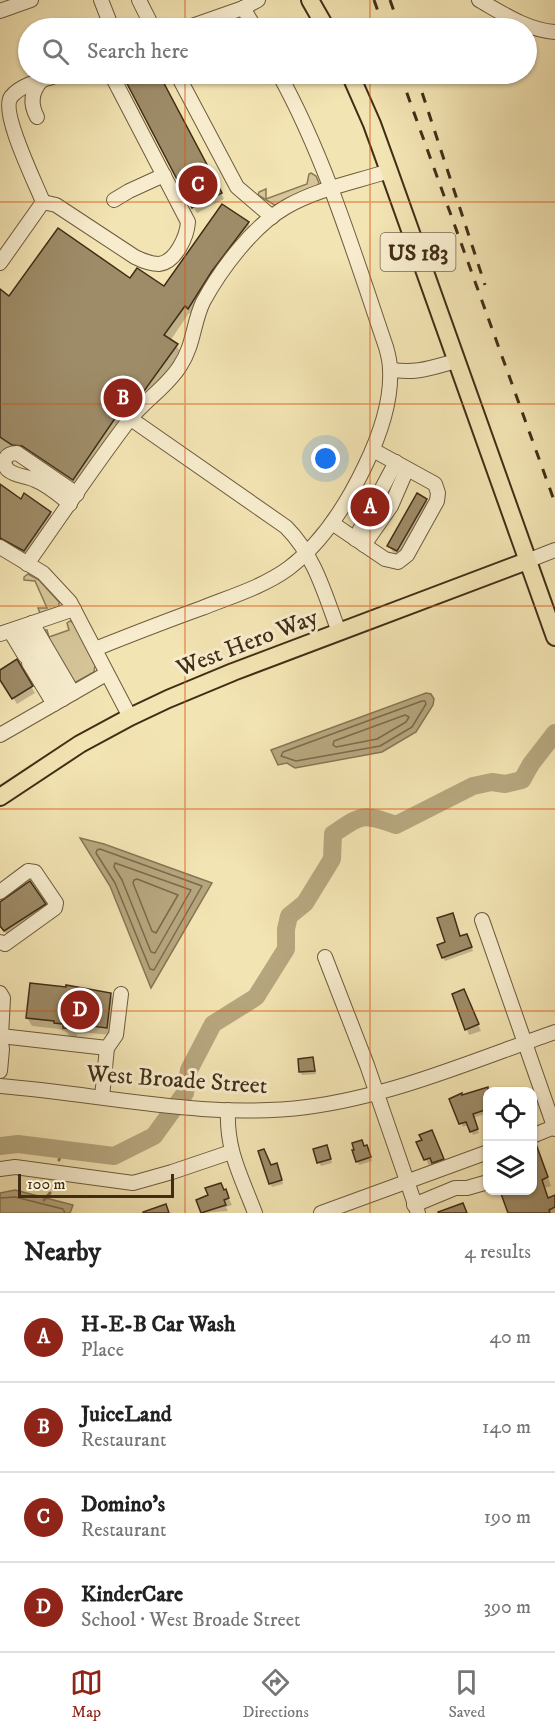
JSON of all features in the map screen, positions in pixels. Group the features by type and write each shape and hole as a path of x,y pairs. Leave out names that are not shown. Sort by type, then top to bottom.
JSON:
{"main road":[{"path":"310,0 320,18"},
{"name":"US 183","path":"354,84 372,124 555,637"},
{"name":"West Hero Way","path":"0,797 80,744 130,717 233,672 527,561"}],"street":[{"path":"0,10 30,0"},
{"path":"100,0 108,18"},
{"path":"139,0 148,18"},
{"path":"209,18 258,0"},
{"path":"479,0 513,18"},
{"path":"237,6 247,18"},
{"path":"537,29 555,32"},
{"path":"33,84 12,95 8,103 9,114 23,155 43,202"},
{"path":"37,117 34,111 33,94 39,84"},
{"path":"43,202 56,205 135,257 148,263 161,264 169,260 177,251 187,232 188,222 116,84"},
{"path":"182,84 237,187 272,217"},
{"path":"94,649 258,587 288,568 307,552 332,523 354,489 373,450 383,418 390,369 386,347 330,189 299,113 284,84"},
{"path":"27,564 131,419 169,381 180,366 189,349 203,303 250,237 286,207 330,189 389,171"},
{"path":"114,200 164,175"},
{"path":"0,263 43,202"},
{"path":"390,369 403,372 422,370 456,361"},
{"path":"131,419 286,527 300,541 316,569 339,632"},
{"path":"332,523 385,559 398,562 407,555 437,501 438,493 435,484 373,450"},
{"path":"17,453 74,499 35,480 14,474 6,469 5,456 17,453"},
{"path":"360,542 401,466"},
{"path":"0,546 43,573 74,609 130,717"},
{"path":"527,561 555,550"},
{"path":"18,628 74,609"},
{"path":"18,628 64,699"},
{"path":"18,628 64,699"},
{"path":"0,735 106,674"},
{"path":"0,892 31,870 35,872 56,903 55,908 5,944 0,942"},
{"path":"482,920 555,1128 537,1134"},
{"path":"324,957 367,1065 416,1209 455,1188 467,1188 483,1183"},
{"path":"0,993 3,998 0,1071"},
{"path":"102,1097 107,1048 116,1035 121,994"},
{"name":"West Broade Street","path":"0,1086 228,1110 309,1107 375,1093 555,1032"},
{"path":"0,1036 107,1048"},
{"path":"228,1110 227,1131 231,1152 255,1213"},
{"path":"0,1169 15,1167 133,1183 231,1152"},
{"path":"321,1213 483,1154"}],"shaded area":[{"path":"311,173 316,176 319,183 317,187 276,206 258,195 266,189 266,199 307,184"},
{"path":"28,574 39,580 59,602 59,607 40,613 38,608 47,608 35,581 24,580"},
{"path":"70,621 74,623 95,665 94,672 76,682 73,682 43,630 47,630 49,637 69,630 67,623"}],"water":[{"path":"426,693 431,694 434,699 433,705 416,732 382,752 295,768 287,763 278,765 271,750"},
{"path":"80,838 104,844 212,883 151,988 110,886"},
{"path":"15,1190 73,1205 70,1213 0,1213 0,1193"}],"building":[{"path":"127,84 164,84 222,193 192,208"},
{"path":"222,204 249,222 212,271 188,309 185,306 164,335 178,344 144,391 137,386 73,480 22,446 12,445 0,437 0,289 9,296 58,228 130,278 137,268 164,286"},
{"path":"0,484 21,499 24,493 51,512 24,551 0,538"},
{"path":"417,493 427,499 397,551 387,546"},
{"path":"17,659 33,686 12,699 0,680 0,670"},
{"path":"30,881 46,904 4,931 0,926 0,902"},
{"path":"453,913 460,936 467,934 472,947 442,958 437,945 445,942 437,918"},
{"path":"30,983 66,987 66,985 111,993 107,1028 83,1025 73,1026 73,1029 63,1028 63,1024 54,1023 54,1021 26,1018"},
{"path":"464,989 479,1024 465,1030 452,994"},
{"path":"313,1057 315,1071 299,1072 298,1059"},
{"path":"483,1089 483,1111 473,1114 478,1129 470,1132 466,1122 459,1124 449,1099 462,1093 462,1095"},
{"path":"432,1130 444,1159 432,1163 430,1158 424,1160 416,1142 422,1140 419,1135"},
{"path":"362,1140 364,1146 367,1145 371,1157 356,1162 352,1143"},
{"path":"327,1145 331,1159 317,1163 313,1149"},
{"path":"537,1147 548,1177 542,1180 548,1198 555,1195 555,1207 549,1210 550,1213 508,1213 501,1195 537,1195"},
{"path":"264,1149 271,1165 277,1163 282,1180 269,1184 258,1151"},
{"path":"221,1183 229,1198 224,1200 226,1205 201,1213 196,1200 208,1195 205,1188"},
{"path":"463,1203 467,1213 438,1213 438,1212"},
{"path":"166,1204 169,1213 143,1213 143,1212"}],"waterway":[{"path":"0,1146 18,1144 114,1156 154,1136 185,1093 189,1070 213,1024 256,997 286,949 286,929 289,916 305,903 332,859 333,834 357,819 369,817 396,825 473,786 492,782 505,784 522,780 531,764 555,733"},
{"path":"59,1160 62,1149"},
{"path":"44,1200 50,1193"}],"railway":[{"path":"374,0 380,18"},
{"path":"390,0 396,18"},
{"path":"404,84 555,503"},
{"path":"419,84 485,285"}],"place":[{"name":"Domino's","path":"198,185"},
{"name":"JuiceLand","path":"123,398"},
{"name":"H-E-B Car Wash","path":"370,507"},
{"name":"KinderCare","path":"80,1010"}]}
